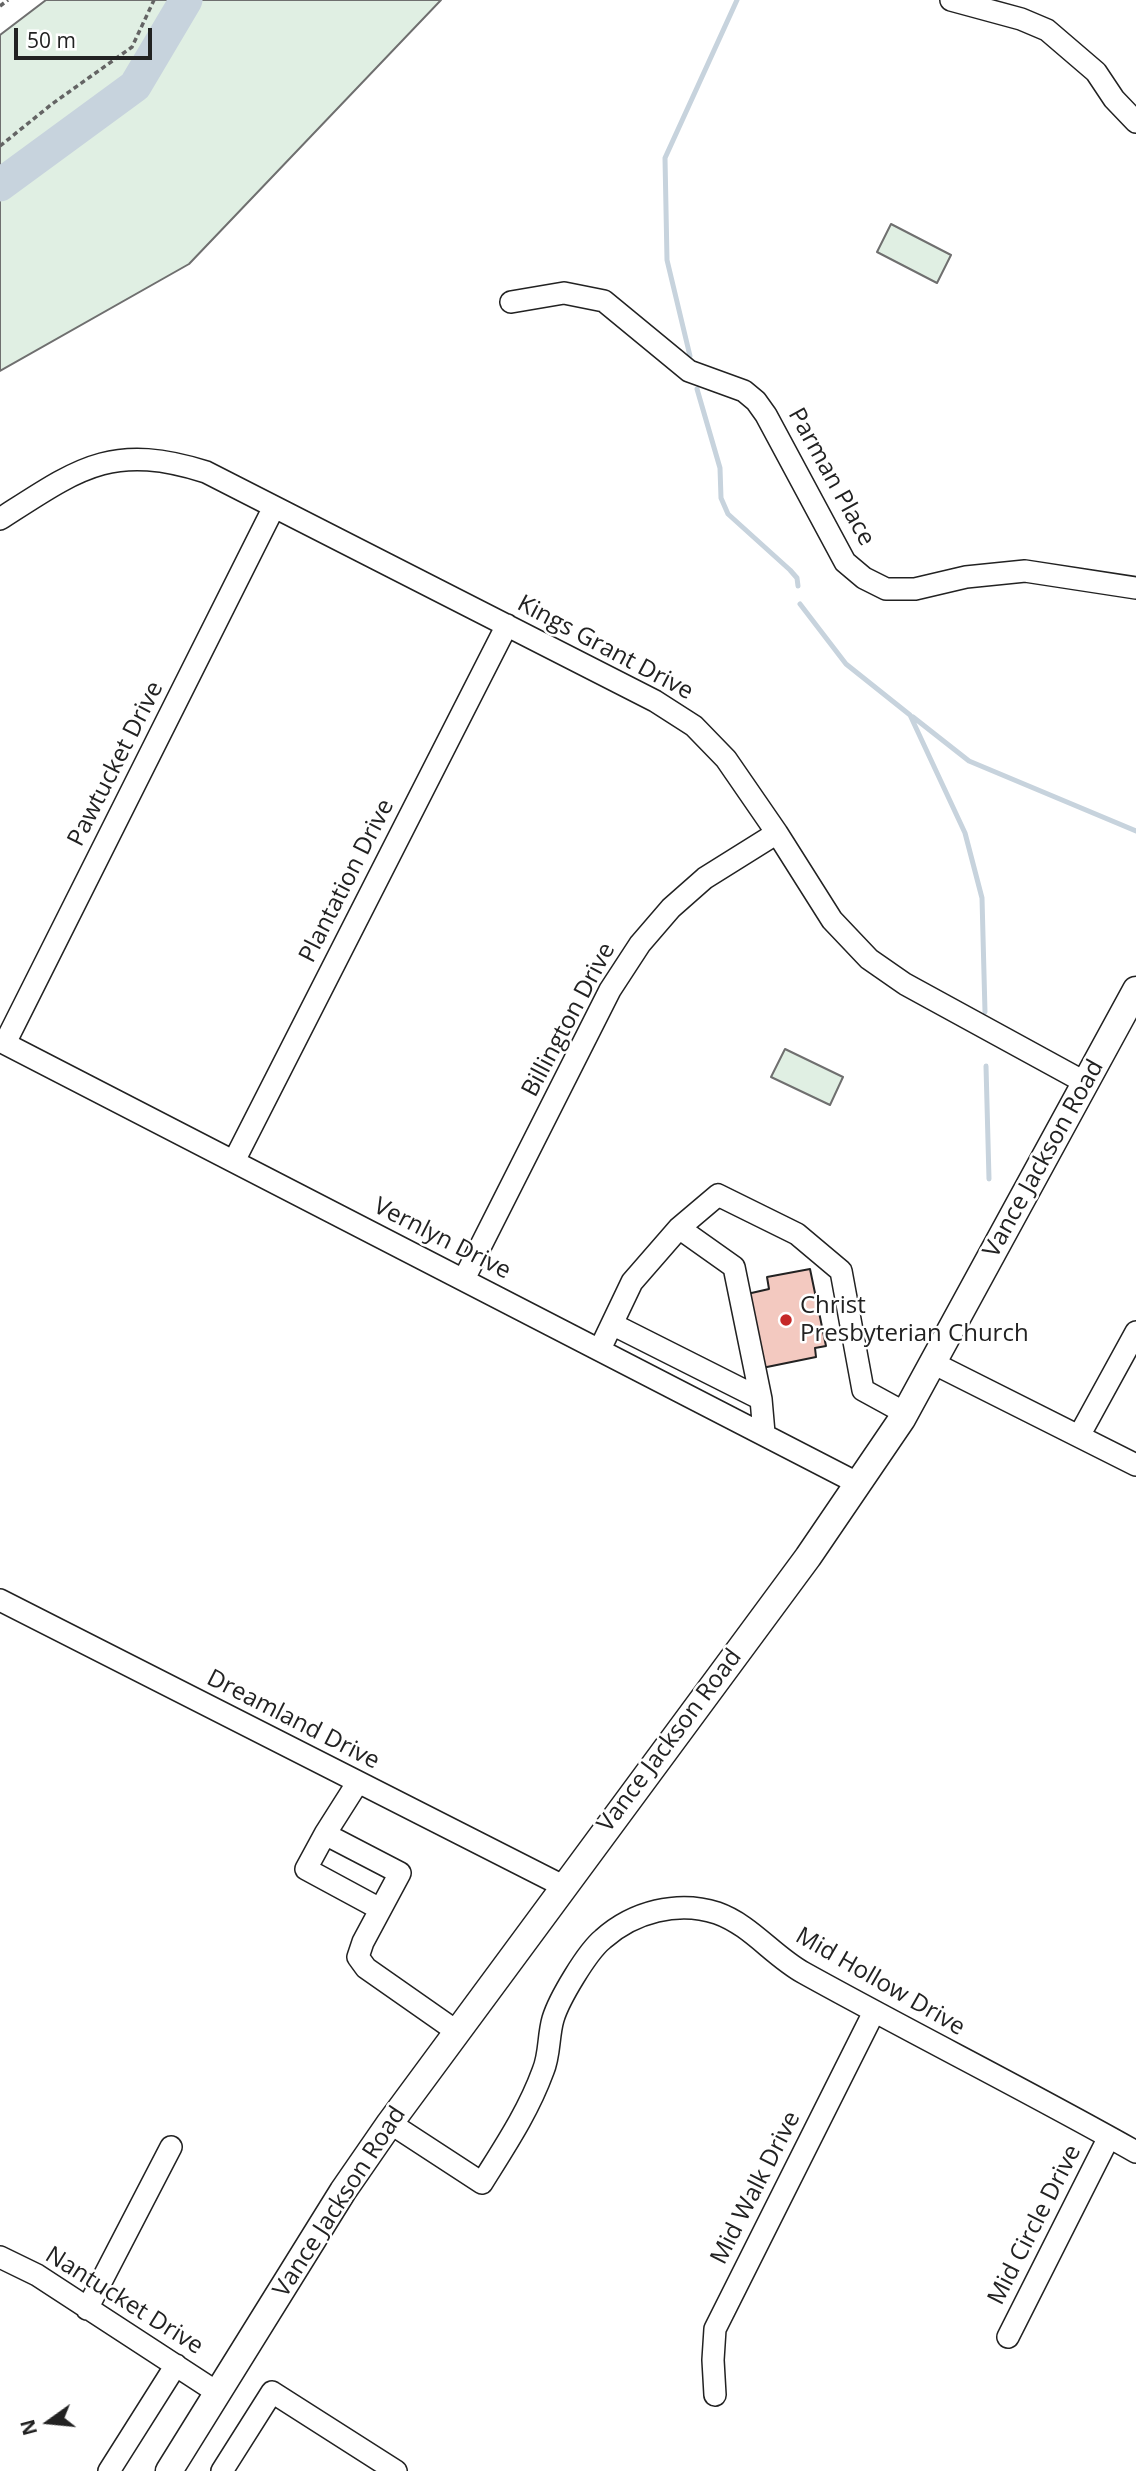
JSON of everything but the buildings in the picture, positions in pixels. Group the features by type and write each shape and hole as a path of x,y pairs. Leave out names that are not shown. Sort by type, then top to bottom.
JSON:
{"main road":[{"name":"Vance Jackson Road","path":"169,2471 343,2191 390,2123 859,1484 905,1413 1136,990"}],"street":[{"path":"951,0 1021,19 1047,30 1096,72 1114,99 1136,122"},
{"name":"Parman Place","path":"510,302 564,293 604,301 689,371 744,391 757,401 766,415 845,562 864,578 886,589 915,589 966,577 1025,571 1136,588"},
{"name":"Kings Grant Drive","path":"0,519 75,473 107,462 132,459 174,462 206,472 655,701 694,726 726,759 832,920 869,959 905,984 1086,1083"},
{"name":"Pawtucket Drive","path":"2,1042 274,507"},
{"name":"Plantation Drive","path":"234,1161 507,625"},
{"name":"Billington Drive","path":"464,1279 610,990 640,944 671,908 705,878 777,833"},
{"name":"Vernlyn Drive","path":"2,1042 859,1484"},
{"path":"600,1349 632,1282 679,1228 718,1195 797,1234 841,1271 863,1390 905,1413"},
{"path":"679,1228 734,1267 761,1399 764,1433"},
{"path":"612,1324 761,1399"},
{"path":"1079,1436 1136,1332"},
{"path":"933,1363 1136,1465"},
{"path":"710,1406 720,1379"},
{"name":"Dreamland Drive","path":"0,1600 563,1886"},
{"path":"358,1782 306,1869 380,1909"},
{"path":"325,1834 400,1873 363,1942 358,1957 366,1968 456,2031"},
{"name":"Mid Hollow Drive","path":"390,2123 482,2183 527,2111 545,2068 553,2020 565,1992 601,1940 626,1922 656,1910 693,1909 715,1912 737,1922 793,1967 1136,2152"},
{"name":"Mid Walk Drive","path":"715,2395 715,2329 874,2012"},
{"name":"Mid Circle Drive","path":"1008,2337 1109,2137"},
{"path":"87,2309 171,2147"},
{"name":"Nantucket Drive","path":"0,2257 37,2276 218,2393"},
{"path":"109,2471 176,2365"},
{"path":"222,2471 272,2392 396,2471"}],"path":[{"path":"0,6 8,0"},
{"path":"0,146 52,104 132,47 154,0"}],"green space":[{"path":"46,0 441,0 189,264 0,371 0,35"},
{"path":"891,224 951,255 937,283 877,252"},
{"path":"785,1049 843,1077 830,1105 771,1077"}],"waterway":[{"path":"0,185 135,86 186,0"},
{"path":"690,356 667,260 665,158 737,0"},
{"path":"697,389 720,468 721,498 728,514 790,570 797,578 798,586"},
{"path":"800,604 846,664 910,715 965,833 982,898 985,1012"},
{"path":"913,717 969,761 1136,831"},
{"path":"986,1066 989,1179"}],"place":[{"name":"Christ Presbyterian Church","path":"786,1320"}]}
